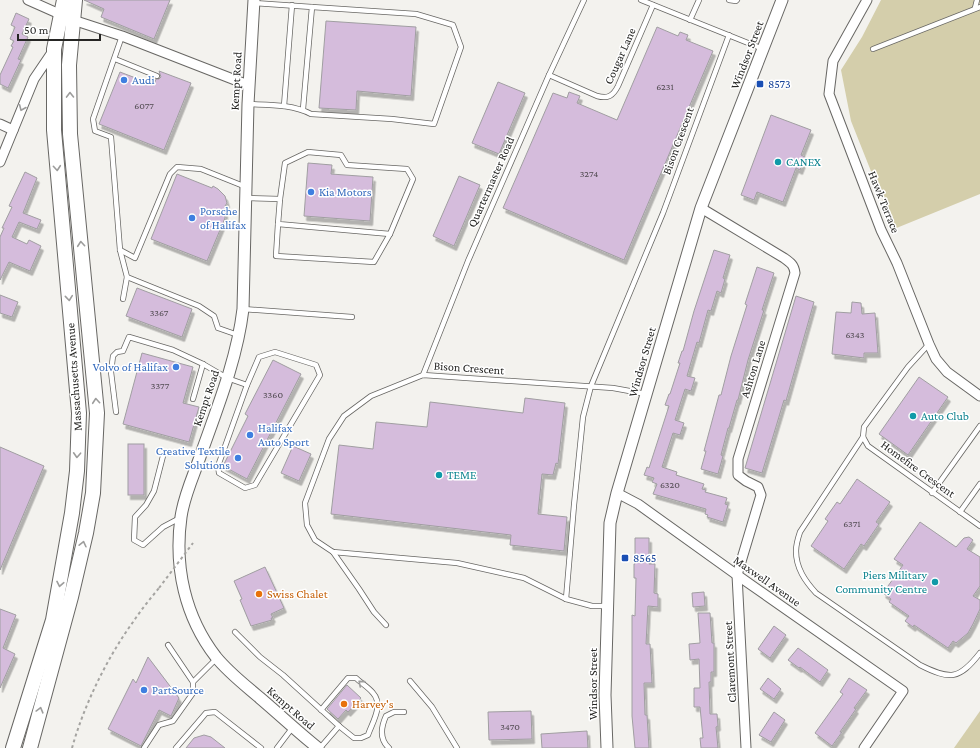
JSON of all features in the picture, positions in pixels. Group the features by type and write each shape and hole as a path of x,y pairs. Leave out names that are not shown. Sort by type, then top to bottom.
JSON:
{"main road":[{"name":"Massachusetts Avenue","path":"30,748 86,533 93,493 97,413 70,134 70,65 67,18 64,0"},
{"name":"Massachusetts Avenue","path":"13,748 53,620 72,513 77,471 79,413 54,130 54,49 75,0"}],"street":[{"path":"28,0 67,18 122,36 248,85"},
{"name":"Windsor Street","path":"607,748 605,695 610,523 617,493 700,208 764,49 782,0"},
{"name":"Hawk Terrace","path":"867,0 833,61 829,94 881,230 897,263 936,359 947,372 980,396"},
{"name":"Kempt Road","path":"254,1 248,85 244,309 240,335 227,378 184,502 181,517 178,561 182,586 192,614 200,632 217,658 234,676 319,748"},
{"path":"0,162 34,79 54,49"},
{"path":"0,124 13,130"},
{"name":"Ashton Lane","path":"700,208 784,258 791,263 795,273 738,459 738,475 746,482 758,487 761,495 737,575"},
{"name":"Maxwell Avenue","path":"617,493 638,504 902,691 864,748"},
{"name":"Claremont Street","path":"737,575 746,748"}],"lane":[{"name":"Quartermaster Road","path":"423,375 468,261 549,75 584,0"},
{"path":"641,0 764,49"},
{"path":"690,20 699,0"},
{"path":"730,0 736,2 737,0"},
{"path":"873,49 978,8 977,0"},
{"path":"248,104 284,106 303,109 311,114 392,119 434,124 461,47 453,25 416,14 292,6 254,1"},
{"name":"Cougar Lane","path":"549,75 597,96 604,98 611,96 618,86 653,5"},
{"path":"284,106 292,6"},
{"path":"303,109 312,7"},
{"name":"Bison Crescent","path":"332,552 315,540 307,525 305,503 329,439 344,416 371,396 423,375 591,386 663,213 729,35"},
{"path":"122,36 93,119 95,132 111,137 120,250 127,277 123,300"},
{"path":"115,59 157,76"},
{"path":"308,152 341,155 347,164 407,169 413,179 390,234 374,262 276,256 280,199 285,163 308,152"},
{"path":"120,250 135,258 170,174 177,167 201,169 245,192 280,199"},
{"path":"278,224 390,234"},
{"path":"127,277 199,306 214,316 218,328 240,335"},
{"path":"244,309 352,317"},
{"path":"116,412 111,372 112,356 117,352 124,351 129,337 173,350 203,364 227,378 247,385"},
{"path":"929,344 908,367 864,426 863,437 800,532 796,550 798,566 806,582 816,593 920,665 947,676 959,674 969,667 980,653"},
{"path":"275,352 316,365 320,375 255,485 245,488 219,473 218,466 247,385 259,357 275,352"},
{"path":"193,399 203,364"},
{"path":"566,599 583,417 591,386 614,388 646,394"},
{"path":"932,493 980,426"},
{"name":"Homefire Crescent","path":"863,437 868,446 980,526"},
{"path":"163,456 154,491 146,505 135,517 134,540 143,545 163,527 181,517"},
{"path":"960,512 980,484"},
{"path":"332,552 457,563 524,578 566,599 592,606 607,606"},
{"path":"332,552 374,612 386,625"},
{"path":"235,632 260,657 284,675 321,710 354,738 361,738 368,735 378,708 378,701 374,693 356,678 348,678 321,710"},
{"path":"144,748 159,725 173,721 193,693 193,682 168,645"},
{"path":"193,682 217,658"},
{"path":"410,681 432,707 457,748"},
{"path":"176,748 206,713 215,712 261,748"},
{"path":"389,748 382,739 382,727 386,716 394,712 404,712"},
{"path":"319,748 339,726"},
{"path":"277,748 293,727"}],"path":[{"path":"72,748 91,697 112,654 133,622 193,542"}],"shaded area":[{"path":"881,0 980,0 980,194 894,229 851,121 841,70 862,37"},
{"path":"980,711 980,748 954,748"}],"building":[{"path":"84,0 170,0 154,39 101,17 104,9"},
{"path":"16,13 29,19 22,34 28,37 18,59 21,60 8,88 0,84 0,75 13,47 11,46 14,41 10,39 15,27 11,25"},
{"path":"326,21 416,27 411,96 357,91 356,110 319,108"},
{"path":"657,27 678,36 680,32 688,35 686,40 713,51 624,260 503,208 553,93 567,98 569,92 580,96 577,103 617,120"},
{"path":"159,71 191,83 164,150 99,124 120,72 154,85 156,79 161,77"},
{"path":"498,82 525,93 499,154 472,143"},
{"name":"CANEX","path":"771,115 811,130 801,155 805,157 800,170 796,168 783,202 757,192 754,200 741,195"},
{"path":"308,163 332,165 331,174 373,177 370,221 304,216"},
{"path":"25,172 37,178 23,213 41,220 37,229 19,222 12,237 27,244 29,240 41,246 30,271 9,262 0,280 0,237 4,228 2,228 12,207 9,206"},
{"name":"Porsche of Halifax","path":"177,174 212,188 213,186 225,196 227,203 225,206 225,218 207,261 151,239"},
{"path":"459,176 480,185 454,246 433,236"},
{"path":"714,250 730,255 723,278 725,279 721,293 717,291 711,311 708,310 699,343 697,342 687,376 695,378 691,391 685,389 675,420 684,423 680,435 673,433 662,467 677,472 676,475 704,484 702,489 706,490 705,492 727,498 725,504 728,505 723,522 707,517 708,515 705,514 706,509 653,494 657,484 652,482 654,478 644,475 647,467 649,468 669,406 665,405 680,363 678,363"},
{"path":"757,267 774,273 762,310 764,310 748,360 738,400 728,428 718,474 701,469 706,451 704,451 719,395 721,395 731,356 747,305 745,304"},
{"path":"137,288 192,309 182,337 126,316"},
{"path":"0,295 18,302 12,317 0,313"},
{"path":"796,296 814,302 786,401 784,400 762,473 745,468"},
{"path":"852,302 861,303 862,314 875,313 878,353 864,353 864,358 832,354 836,312 851,313"},
{"path":"142,353 193,367 183,403 199,407 189,442 123,424"},
{"path":"273,360 301,374 247,479 223,466 248,416 245,414"},
{"name":"Auto Club","path":"919,377 948,397 908,455 879,434"},
{"name":"TEME","path":"525,398 565,403 558,464 556,463 553,475 542,474 538,514 567,517 564,551 510,545 511,535 331,514 339,445 373,449 376,422 427,427 430,402 523,413"},
{"path":"128,444 144,444 144,495 128,495"},
{"path":"293,446 311,454 299,481 281,473"},
{"path":"0,447 44,466 0,570"},
{"path":"857,479 890,502 876,522 879,524 864,546 861,544 844,569 811,546 828,521 825,519 837,502 840,504"},
{"name":"Piers Military Community Centre","path":"920,522 956,547 964,538 969,537 973,540 967,549 980,557 980,586 973,596 980,600 980,609 968,633 956,643 953,641 948,648 914,625 913,627 905,621 909,616 889,602 891,599 883,593 903,565 894,559"},
{"path":"635,538 649,538 649,564 655,564 654,593 658,594 658,607 648,606 646,644 650,644 652,683 644,683 645,715 647,715 649,748 635,748 632,716 632,615 635,616"},
{"name":"Swiss Chalet","path":"265,567 284,608 271,614 273,618 271,618 272,620 251,626 234,581"},
{"path":"704,592 705,606 693,607 692,593"},
{"path":"0,609 16,615 3,648 15,654 0,688"},
{"path":"698,613 710,613 712,643 714,643 714,672 711,672 711,682 709,682 710,714 717,714 718,726 716,727 718,748 701,748 700,738 703,738 700,707 694,707 694,688 700,688 699,659 690,660 689,644 700,643"},
{"path":"774,626 786,635 770,658 758,649"},
{"path":"798,648 828,670 820,682 788,660"},
{"path":"148,657 179,698 171,716 159,710 141,746 108,729 133,679 136,683"},
{"path":"768,678 781,689 774,699 760,689"},
{"path":"849,678 867,690 854,708 856,709 832,746 815,733 843,694 840,692"},
{"name":"Harvey's","path":"347,685 361,698 348,712 346,710 338,719 327,709"},
{"path":"531,711 532,739 489,740 488,712"},
{"path":"774,712 785,720 771,742 759,735"},
{"path":"587,731 588,748 542,748 541,734"},
{"path":"204,735 211,737 225,748 186,748 194,738"}],"place":[{"name":"Audi","path":"124,80"},
{"name":"8573","path":"760,84"},
{"name":"CANEX","path":"778,162"},
{"name":"Kia Motors","path":"311,192"},
{"name":"Porsche of Halifax","path":"192,218"},
{"name":"Volvo of Halifax","path":"176,367"},
{"name":"Auto Club","path":"913,416"},
{"name":"Halifax Auto Sport","path":"250,435"},
{"name":"Creative Textile Solutions","path":"238,458"},
{"name":"TEME","path":"439,475"},
{"name":"8565","path":"625,558"},
{"name":"Piers Military Community Centre","path":"935,582"},
{"name":"Swiss Chalet","path":"259,594"},
{"name":"PartSource","path":"144,690"},
{"name":"Harvey's","path":"344,704"}]}
